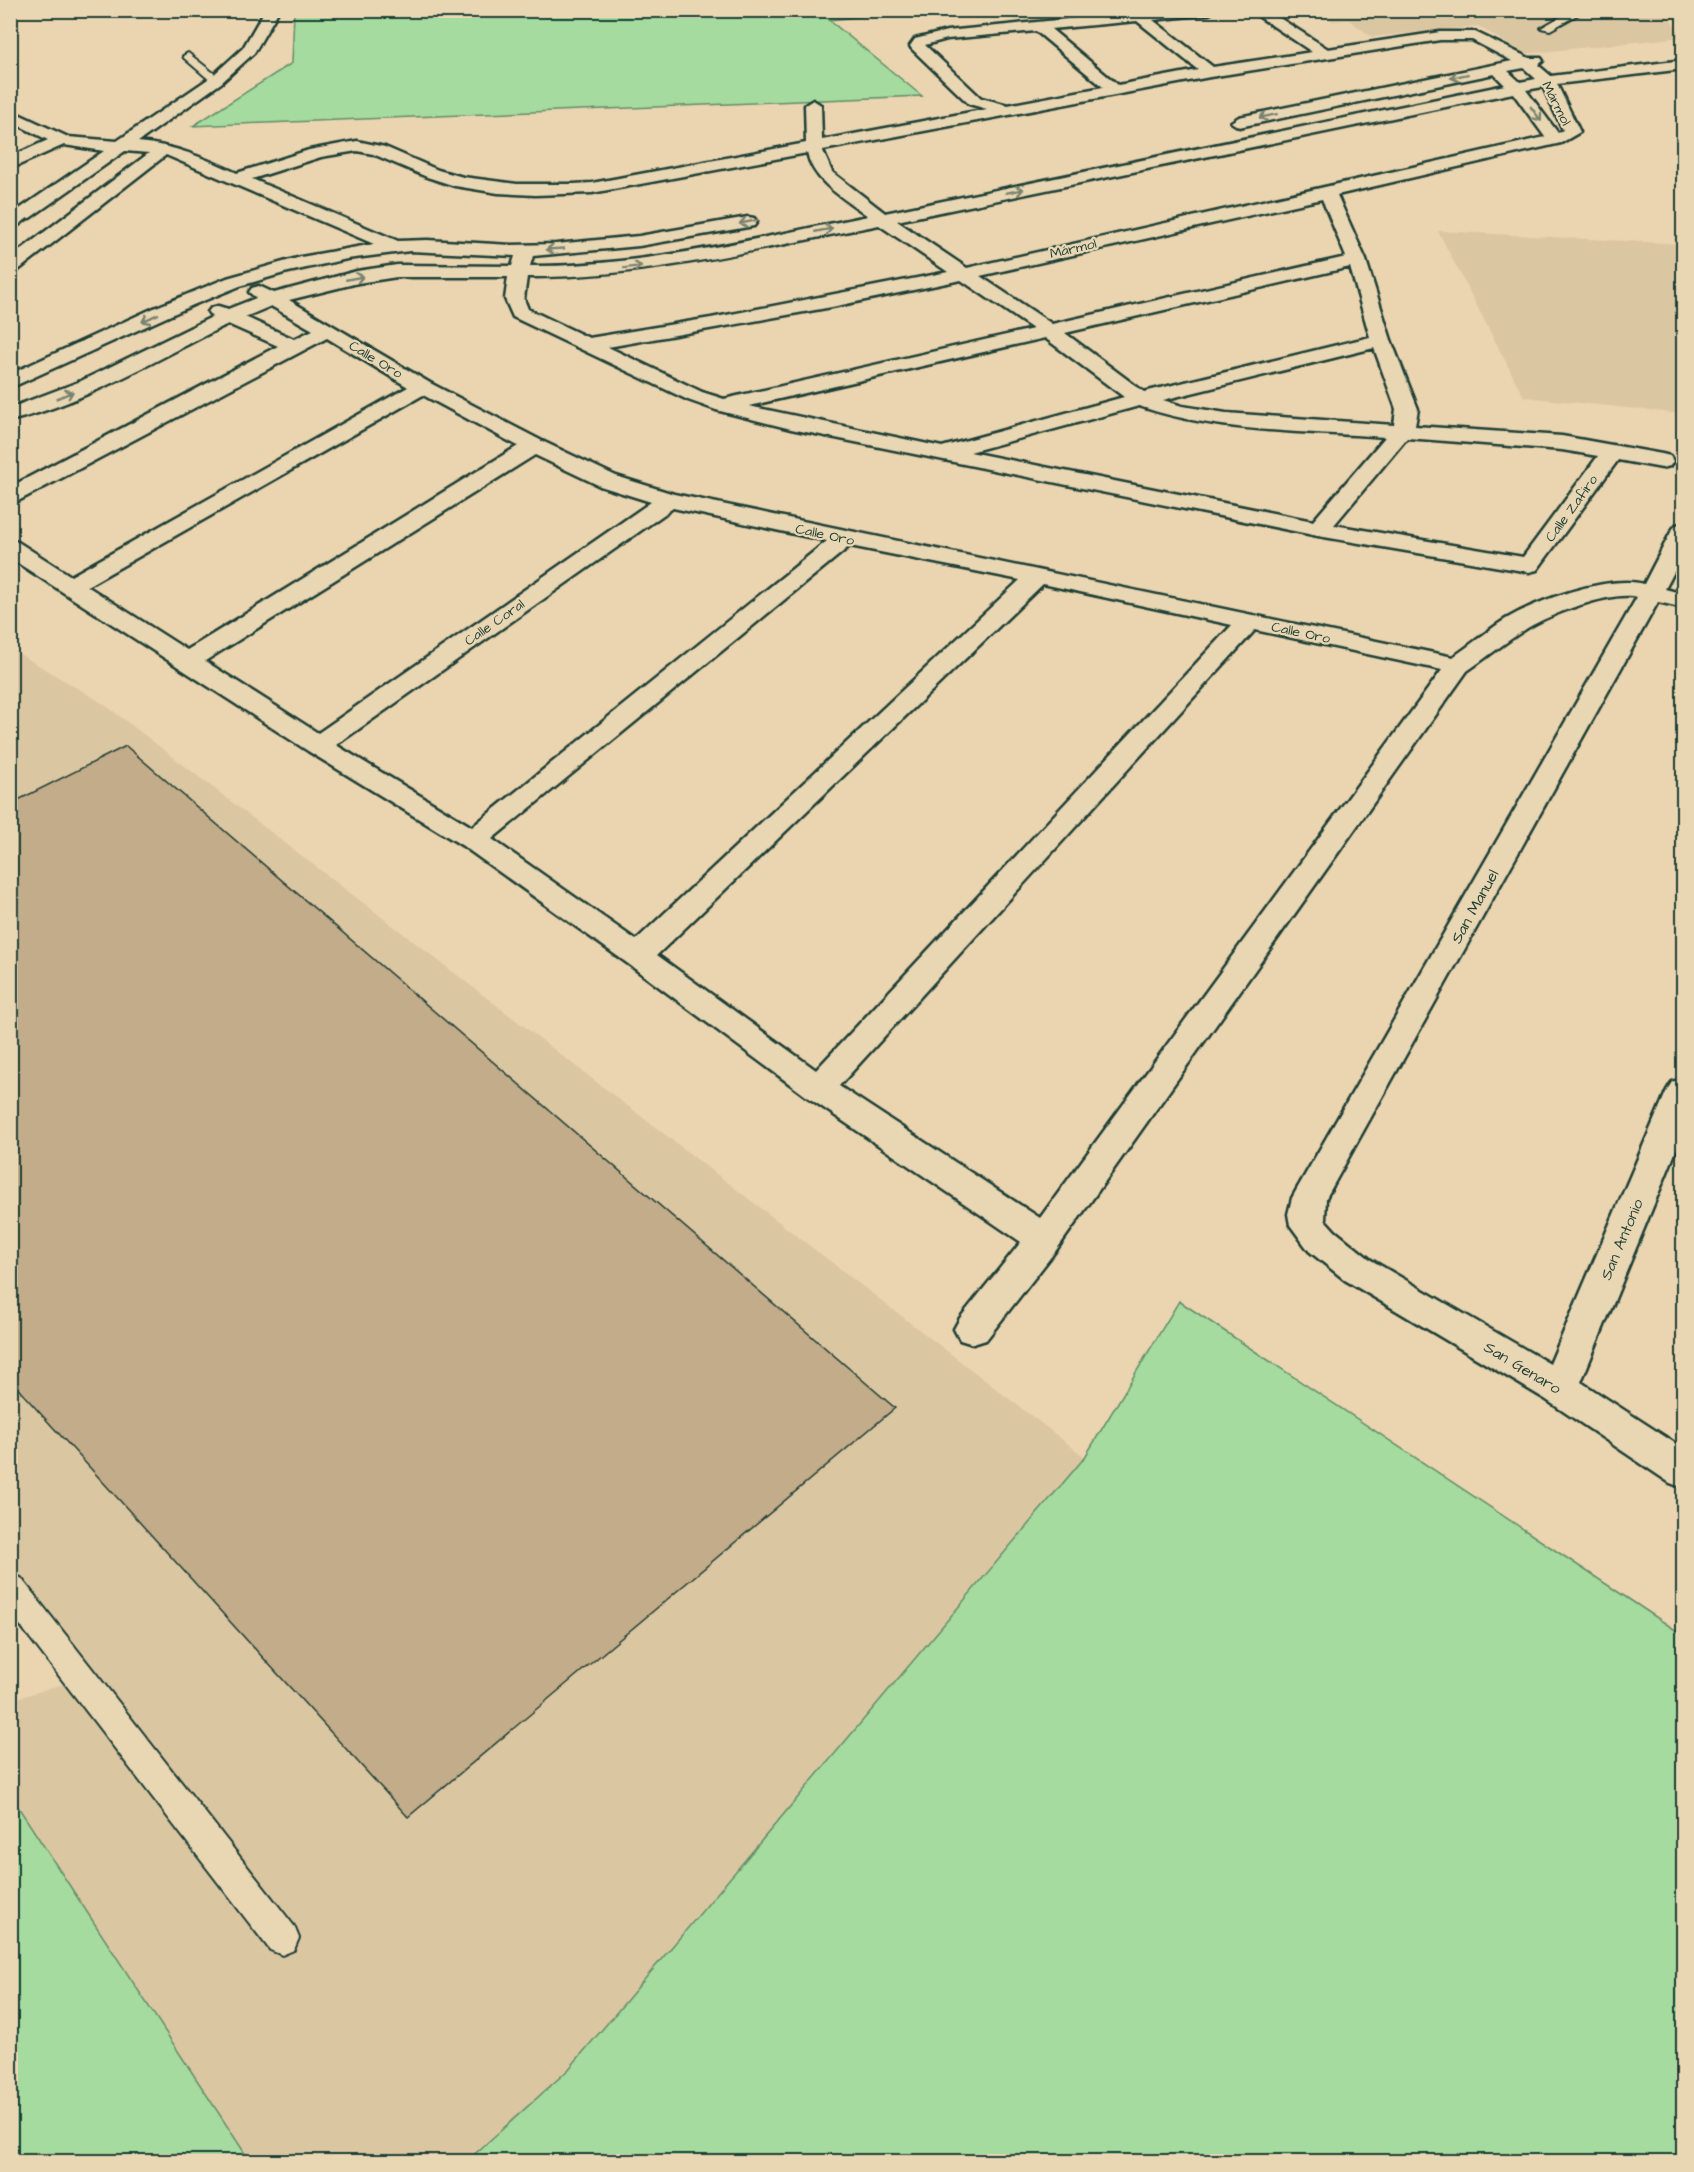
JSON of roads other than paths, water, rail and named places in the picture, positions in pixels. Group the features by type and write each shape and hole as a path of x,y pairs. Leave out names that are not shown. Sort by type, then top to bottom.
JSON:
{"street":[{"path":"14,215 148,128 216,80 249,50 272,10"},
{"path":"1007,110 975,101 917,46 928,39 947,35 1041,28 1209,10"},
{"path":"1256,10 1323,52"},
{"path":"1141,17 1210,72"},
{"path":"1041,28 1114,89"},
{"name":"Mármol","path":"589,344 775,313 963,273 1555,140 1572,132 1548,81 1527,63 1473,35 1440,36"},
{"path":"238,178 335,149 354,146 375,149 462,183 522,191 592,188 1114,89 1323,52 1440,36"},
{"name":"Mármol","path":"1440,36 1497,69 1517,88 1555,140"},
{"path":"1218,126 1550,60"},
{"path":"10,415 44,404 88,385 229,316 272,299 357,277 397,272 570,272 639,266 882,219 1548,81 1683,64"},
{"path":"813,105 814,147 823,173 882,219 1048,332 1140,399 1178,412 1217,418 1562,442 1662,461"},
{"path":"10,115 62,140 164,149 238,178 394,246"},
{"path":"10,164 62,140"},
{"path":"14,215 98,144"},
{"path":"10,267 164,149"},
{"path":"525,251 513,295 514,305 520,313 695,396 723,406 791,423 945,452 1318,529 1402,431 1407,419 1407,409 1357,260 1327,191"},
{"path":"835,205 881,196"},
{"path":"10,382 188,300 236,281 319,260 394,246 442,246 525,251 637,242 768,218"},
{"path":"723,406 1357,260"},
{"name":"Calle Oro","path":"236,281 328,330 423,387 534,446 608,481 669,500 1458,666"},
{"path":"188,300 294,346"},
{"path":"10,496 328,330"},
{"path":"945,452 1140,399 1382,340"},
{"path":"70,586 423,387"},
{"path":"187,661 534,446"},
{"name":"Calle Zafiro","path":"1318,529 1530,565 1612,452"},
{"name":"Calle Coral","path":"318,745 669,500"},
{"name":"San Manuel","path":"1358,1270 1322,1241 1308,1225 1306,1214 1309,1198 1652,591 1683,530"},
{"path":"473,840 846,538"},
{"path":"10,548 318,745 473,840 638,956 818,1088 1044,1239"},
{"path":"638,956 1038,576"},
{"path":"973,1329 1044,1239 1458,666 1516,624 1564,603 1611,589 1631,588 1652,591 1683,601"},
{"path":"818,1088 1249,621"},
{"name":"San Antonio","path":"1559,1388 1683,1090"},
{"name":"San Genaro","path":"1358,1270 1559,1388 1683,1471"}],"lane":[{"path":"1546,28 1581,10"},
{"path":"188,56 216,80"},
{"path":"10,1588 282,1938"}]}
